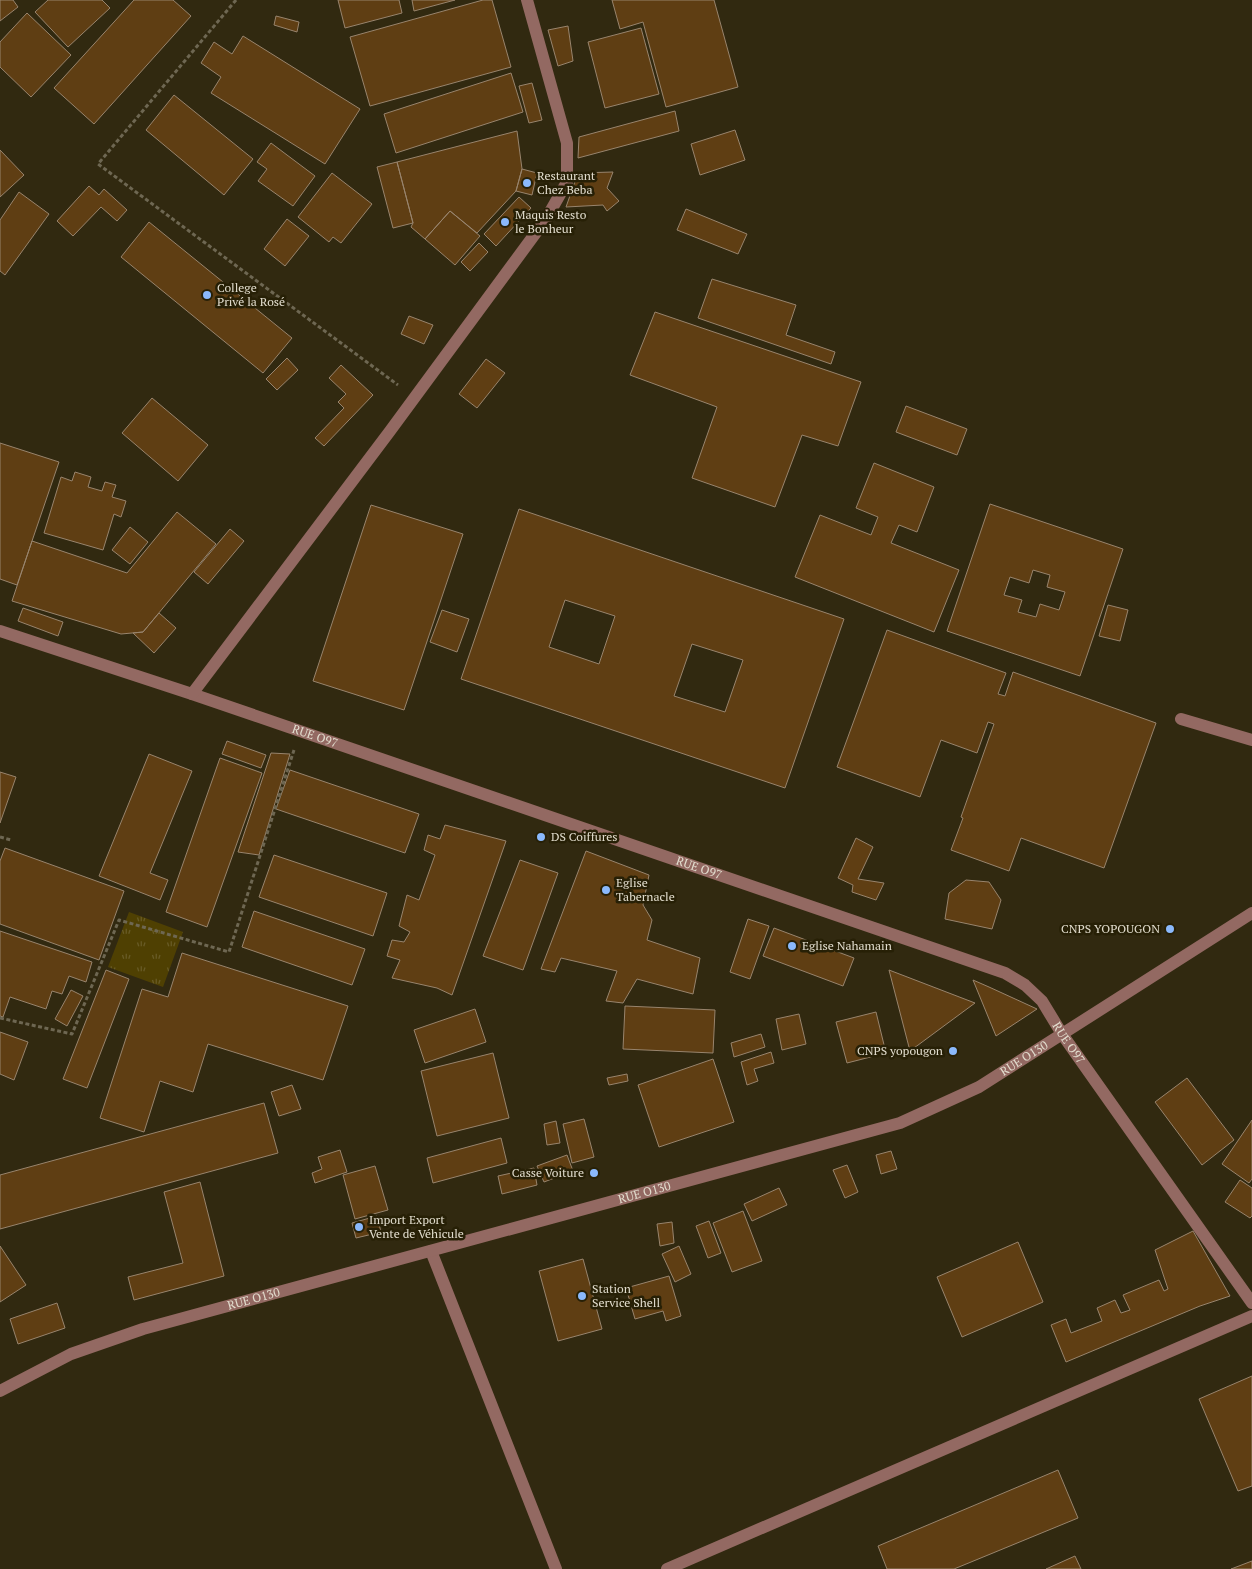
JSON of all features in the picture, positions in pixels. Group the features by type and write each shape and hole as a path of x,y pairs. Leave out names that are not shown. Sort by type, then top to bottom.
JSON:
{"street":[{"path":"192,694 546,218 566,182 567,143 527,0"},
{"name":"RUE O97","path":"0,631 300,730 1005,973 1025,985 1042,1000 1062,1034 1252,1303"},
{"path":"1181,719 1252,740"},
{"name":"RUE O130","path":"0,1391 71,1354 143,1329 900,1123 979,1087 1252,913"},
{"path":"431,1251 556,1569"},
{"path":"667,1569 1252,1316"}],"path":[{"path":"236,0 98,164 414,398"},
{"path":"0,1018 72,1034 119,920 229,952 300,730"},
{"path":"0,837 11,840"}],"green space":[{"path":"129,912 183,932 163,987 108,967"}],"building":[{"path":"0,0 13,0 18,7 0,21"},
{"path":"48,0 102,0 110,8 68,47 35,12"},
{"path":"134,0 173,0 191,16 94,124 54,88"},
{"path":"338,0 399,0 402,13 345,28"},
{"path":"412,0 455,0 414,11"},
{"path":"483,0 492,0 511,67 370,106 350,37"},
{"path":"612,0 714,0 738,87 666,107 643,22 620,29"},
{"path":"27,13 71,55 31,97 0,67 0,42"},
{"path":"276,16 299,22 297,32 274,25"},
{"path":"568,26 573,61 558,66 548,30"},
{"path":"641,28 659,94 605,108 588,42"},
{"path":"243,36 360,109 325,164 211,93 221,77 201,63 214,42 232,54"},
{"path":"511,73 523,112 396,153 384,114"},
{"path":"532,83 542,120 529,123 519,86"},
{"path":"174,95 253,159 224,195 146,130"},
{"path":"675,111 679,131 578,158 579,137"},
{"path":"735,130 745,160 700,175 691,144"},
{"path":"517,131 522,169 516,191 477,233 450,211 425,239 411,227 413,223 397,162"},
{"path":"271,143 315,176 293,206 258,181 267,169 257,162"},
{"path":"0,150 24,175 0,197"},
{"path":"397,162 413,223 393,228 377,167"},
{"path":"522,169 537,173 532,195 516,191"},
{"path":"613,172 607,188 619,201 607,211 603,205 566,207 578,173"},
{"path":"332,173 372,204 341,243 333,237 329,242 298,217"},
{"path":"89,186 99,195 104,189 127,210 117,221 101,207 73,236 57,221"},
{"path":"19,192 49,214 5,275 0,271 0,220"},
{"path":"519,197 531,208 496,246 484,234"},
{"path":"686,209 747,234 738,254 677,230"},
{"path":"450,211 480,236 455,265 425,239"},
{"path":"287,219 309,236 285,266 264,249"},
{"path":"149,222 292,338 263,373 121,257"},
{"path":"479,243 488,252 470,271 461,262"},
{"path":"712,279 796,305 786,335 835,352 831,364 698,318"},
{"path":"655,312 861,382 838,446 802,435 775,507 692,478 717,407 630,375"},
{"path":"409,316 433,325 424,344 401,334"},
{"path":"287,358 298,370 277,390 266,379"},
{"path":"486,359 505,373 477,408 459,394"},
{"path":"341,365 373,395 324,446 315,438 344,408 338,402 346,394 329,378"},
{"path":"152,398 208,445 178,481 122,433"},
{"path":"906,406 967,429 957,455 896,432"},
{"path":"0,443 59,462 17,585 0,579"},
{"path":"874,463 934,487 917,532 899,525 891,543 959,570 934,632 795,577 820,515 871,535 878,517 856,508"},
{"path":"75,472 91,477 88,487 102,491 105,482 116,485 112,497 126,501 121,517 114,514 103,550 44,533 61,477 72,481"},
{"path":"990,504 1123,549 1080,676 947,631","holes":["1033,570 1050,575 1047,587 1065,592 1059,610 1040,604 1036,617 1018,612 1022,600 1004,595 1010,577 1029,583"]},
{"path":"371,505 463,534 404,710 313,681"},
{"path":"519,509 844,619 785,788 461,679","holes":["565,600 615,616 599,664 549,647","692,644 743,660 725,712 674,696"]},
{"path":"177,512 216,544 143,632 121,634 12,601 32,541 127,573"},
{"path":"130,527 148,542 130,564 112,550"},
{"path":"230,529 244,541 208,584 194,572"},
{"path":"1108,605 1128,610 1120,641 1099,636"},
{"path":"23,608 63,622 58,636 18,621"},
{"path":"442,610 469,619 457,652 430,642"},
{"path":"159,613 176,628 154,653 133,633 143,632"},
{"path":"887,630 1006,673 998,694 1005,696 1013,672 1156,723 1104,868 1021,838 1009,871 951,850 994,724 988,722 977,753 941,740 920,797 837,767"},
{"path":"227,741 266,755 261,768 222,754"},
{"path":"271,753 290,754 259,855 238,852"},
{"path":"149,754 192,771 150,873 168,880 160,900 99,876"},
{"path":"220,758 262,773 207,927 166,912"},
{"path":"290,770 419,814 405,853 276,809"},
{"path":"0,772 16,777 0,823"},
{"path":"445,825 506,841 452,995 437,988 392,978 400,960 387,956 392,940 404,942 410,932 399,926 407,895 419,900 435,855 424,850 428,835 440,839"},
{"path":"856,838 873,847 858,879 884,883 876,900 852,892 853,885 838,878"},
{"path":"5,848 124,891 99,960 0,924 0,861"},
{"path":"586,851 649,875 643,905 652,920 647,940 700,958 693,994 637,979 623,1003 606,1001 617,971 561,958 555,972 541,969"},
{"path":"274,855 387,893 373,936 259,897"},
{"path":"520,860 558,873 523,970 483,956"},
{"path":"966,880 989,882 1001,900 992,929 945,919 949,893"},
{"path":"254,911 365,949 352,985 242,947"},
{"path":"748,919 769,926 750,979 730,972"},
{"path":"774,928 854,958 843,986 763,956"},
{"path":"0,931 92,962 86,982 69,976 62,994 52,991 46,1009 10,997 3,1017 0,1016"},
{"path":"182,953 348,1006 323,1080 208,1044 193,1092 160,1081 144,1132 100,1118 142,989 168,997"},
{"path":"106,970 129,979 87,1088 63,1079"},
{"path":"889,970 975,1003 910,1051"},
{"path":"973,980 989,987 1037,1009 996,1036"},
{"path":"71,990 83,996 67,1026 55,1019"},
{"path":"625,1006 715,1010 713,1053 623,1049"},
{"path":"475,1009 486,1042 425,1063 414,1030"},
{"path":"876,1012 886,1053 847,1063 836,1022"},
{"path":"799,1014 806,1044 782,1050 776,1019"},
{"path":"0,1032 28,1042 14,1080 0,1074"},
{"path":"761,1034 765,1047 734,1057 731,1043"},
{"path":"771,1052 774,1063 754,1069 758,1081 747,1085 741,1062"},
{"path":"493,1053 509,1118 437,1136 421,1071"},
{"path":"713,1059 734,1122 659,1147 638,1085"},
{"path":"627,1074 628,1081 609,1085 607,1078"},
{"path":"1187,1078 1234,1140 1202,1165 1155,1102"},
{"path":"292,1085 301,1109 279,1116 271,1092"},
{"path":"264,1103 278,1153 0,1229 0,1175"},
{"path":"584,1119 594,1157 572,1163 563,1124"},
{"path":"1252,1120 1252,1179 1249,1183 1222,1164"},
{"path":"556,1121 560,1143 547,1145 544,1124"},
{"path":"501,1138 507,1163 433,1183 427,1158"},
{"path":"340,1150 347,1172 315,1183 312,1173 322,1169 318,1157"},
{"path":"891,1151 897,1169 881,1174 876,1155"},
{"path":"567,1155 573,1171 544,1182 537,1166"},
{"path":"847,1165 858,1192 845,1198 833,1170"},
{"path":"375,1166 388,1210 355,1219 343,1175"},
{"path":"534,1168 537,1185 502,1194 498,1176"},
{"path":"1240,1180 1252,1188 1252,1216 1250,1218 1225,1202"},
{"path":"200,1182 224,1276 134,1300 128,1277 183,1263 164,1192"},
{"path":"779,1188 787,1205 752,1221 744,1204"},
{"path":"743,1211 762,1261 732,1272 713,1223"},
{"path":"377,1216 381,1232 356,1238 352,1223"},
{"path":"709,1221 721,1253 708,1258 696,1226"},
{"path":"672,1222 674,1243 660,1246 657,1224"},
{"path":"1193,1231 1230,1296 1200,1306 1066,1362 1051,1325 1066,1319 1071,1333 1102,1321 1097,1308 1115,1300 1121,1313 1130,1310 1123,1295 1159,1280 1164,1291 1168,1289 1155,1250"},
{"path":"1018,1242 1043,1302 962,1337 937,1277"},
{"path":"0,1246 26,1285 0,1302"},
{"path":"679,1246 691,1274 675,1282 662,1254"},
{"path":"583,1259 602,1329 558,1341 539,1271"},
{"path":"669,1276 681,1316 666,1321 663,1311 635,1319 626,1288"},
{"path":"57,1303 65,1328 18,1344 10,1319"},
{"path":"1252,1376 1252,1486 1238,1491 1199,1399"},
{"path":"1058,1470 1078,1518 954,1569 887,1569 878,1546"},
{"path":"1075,1556 1081,1569 1046,1569"},
{"path":"1252,1561 1252,1569 1231,1569"}],"place":[{"name":"Restaurant Chez Beba","path":"527,183"},
{"name":"Maquis Resto le Bonheur","path":"505,222"},
{"name":"College Privé la Rosé","path":"207,295"},
{"name":"DS Coiffures","path":"541,837"},
{"name":"Eglise Tabernacle","path":"606,890"},
{"name":"CNPS YOPOUGON","path":"1170,929"},
{"name":"Eglise Nahamain","path":"792,946"},
{"name":"CNPS yopougon","path":"953,1051"},
{"name":"Casse Voiture","path":"594,1173"},
{"name":"Import Export Vente de Véhicule","path":"359,1227"},
{"name":"Station Service Shell","path":"582,1296"}]}
